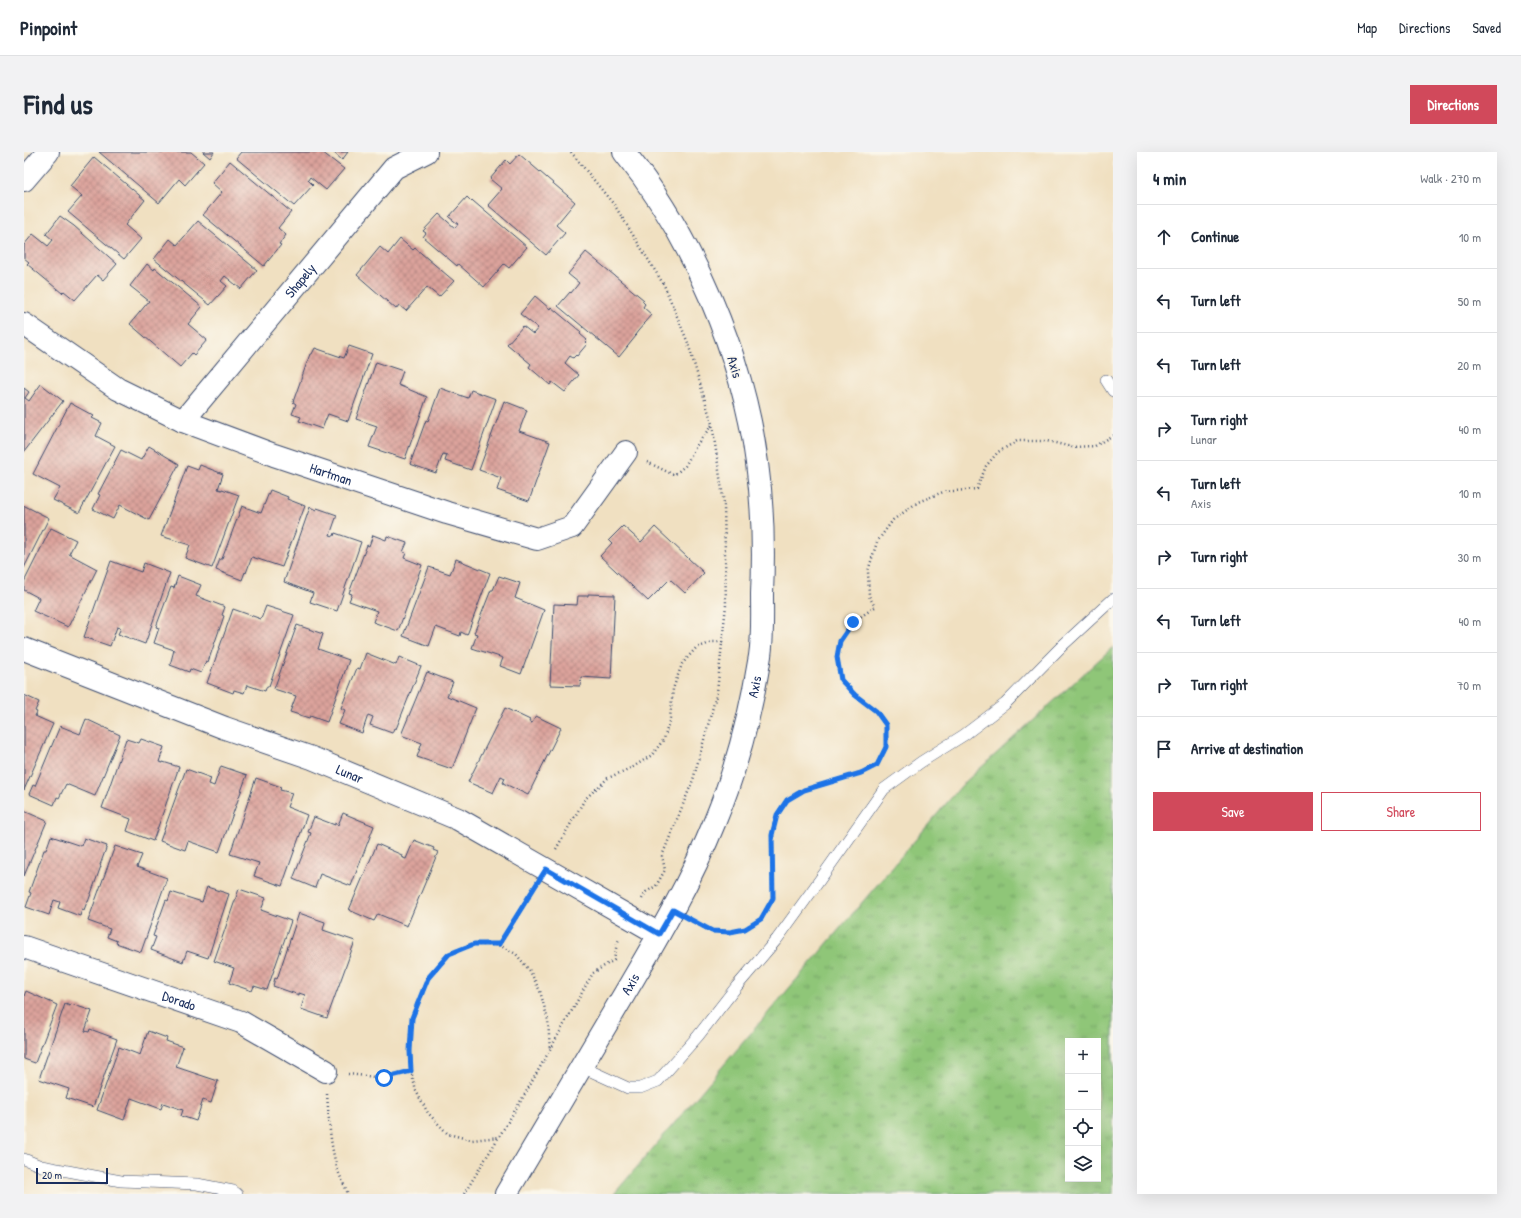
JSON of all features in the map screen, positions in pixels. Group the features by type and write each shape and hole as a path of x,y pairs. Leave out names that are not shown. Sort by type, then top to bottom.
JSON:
{"street":[{"path":"24,180 48,152"},
{"name":"Shapely","path":"183,422 394,168 426,152"},
{"name":"Axis","path":"506,1194 582,1067 689,880 715,821 735,769 749,714 760,653 763,571 762,510 757,461 745,401 727,341 703,280 671,219 624,152"},
{"name":"Hartman","path":"24,324 118,389 183,422 274,455 447,513 537,539 572,527 626,452"},
{"name":"Lunar","path":"24,649 225,728 312,758 458,818 659,934"},
{"name":"Dorado","path":"24,947 241,1022 326,1071"}],"lane":[{"path":"1106,380 1113,392"},
{"path":"582,1067 628,1088 640,1088 658,1081 698,1036 737,986 777,939 884,789 921,762 964,736 1004,704 1063,645 1113,599"},
{"path":"24,1159 41,1166 121,1181 197,1184 233,1191 237,1194"}],"path":[{"path":"464,1194 550,1051 594,973 614,960 617,943 646,892 656,886 665,870 662,856 693,780 717,692 723,642 726,605 724,504 712,424 688,343 664,285 615,206 571,152"},
{"path":"626,452 674,475 685,466 698,443 712,424"},
{"path":"673,910 712,931 730,932 745,929 761,919 773,898 772,835 777,815 787,800 804,790 861,773 877,765 886,747 886,725 876,711 855,695 841,680 837,657 840,641 853,622 875,607 869,596 868,571 877,542 893,520 918,502 943,492 977,489 986,466 998,452 1017,441 1047,441 1072,447 1095,446 1113,435"},
{"path":"499,944 546,869 566,829 585,799 608,778 633,767 652,754 664,739 670,718 672,689 682,664 696,648 713,642 723,642"},
{"path":"499,1137 472,1140 448,1134 428,1114 416,1091 411,1071 410,1051 412,1018 428,978 449,954 474,944 499,944 516,954 530,971 540,991 548,1020 550,1051"},
{"path":"348,1194 338,1171 331,1138 326,1071 384,1078 411,1071"}],"green space":[{"path":"1113,647 1113,1194 614,1194 962,785"}],"building":[{"path":"99,152 191,152 204,163 185,185 179,179 159,203"},
{"path":"203,152 214,152 210,158"},
{"path":"241,152 322,152 344,169 326,190 310,177 308,180 313,185 294,206 236,158"},
{"path":"333,152 348,152 342,160"},
{"path":"519,154 575,202 556,225 565,233 546,255 488,205 502,189 490,179 506,160 510,164"},
{"path":"94,157 145,200 125,225 141,239 124,259 68,212 82,196 70,186"},
{"path":"230,161 291,212 278,228 286,235 279,244 281,245 264,266 203,215 222,192 212,183"},
{"path":"467,197 527,247 509,268 504,264 484,287 458,264 457,266 423,237 426,233 423,231 439,214 455,228 458,224 449,217"},
{"path":"60,216 74,226 117,264 103,280 97,275 75,300 64,291 62,293 27,264 29,262 24,258 24,245 33,234 48,246 53,240 46,234"},
{"path":"198,221 257,270 241,289 225,276 221,281 227,286 210,305 154,259 170,239 177,245"},
{"path":"400,239 413,250 415,248 454,281 439,297 427,287 406,311 399,305 396,309 357,275 380,247 388,254"},
{"path":"586,252 644,300 642,301 645,304 643,307 652,315 619,357 558,306 579,283 568,274"},
{"path":"147,264 154,270 155,268 202,307 188,324 207,340 194,355 192,353 180,367 130,324 149,301 130,286"},
{"path":"535,296 581,332 580,334 587,340 585,342 587,344 577,356 576,355 573,358 570,356 565,363 579,375 565,392 552,382 550,385 529,367 531,364 507,344 523,326 533,334 538,328 520,314"},
{"path":"349,346 372,354 348,421 328,414 322,429 299,421 301,417 292,414 296,404 293,402 310,354 312,354 315,348 344,358"},
{"path":"376,362 403,371 398,385 427,397 405,459 369,447 377,426 356,419"},
{"path":"41,384 63,401 24,452 24,388 29,392 25,398 29,401"},
{"path":"440,388 468,398 471,390 496,399 471,470 445,461 447,455 443,454 436,473 410,464 426,420 428,421"},
{"path":"504,401 527,410 519,431 550,442 529,501 497,490 501,478 479,470"},
{"path":"70,403 94,416 92,418 102,423 96,436 115,446 79,513 53,500 60,488 33,474"},
{"path":"149,446 179,464 149,520 120,505 113,519 93,509 100,495 98,494 121,450 141,460"},
{"path":"200,465 223,474 218,489 239,495 212,568 185,558 190,545 161,536 187,466 198,470"},
{"path":"270,490 305,506 282,567 252,557 242,580 216,570 220,559 222,559 242,506 261,513"},
{"path":"25,506 49,518 24,568 24,507"},
{"path":"310,507 337,515 330,535 334,536 335,533 361,542 337,611 310,602 313,593 284,582"},
{"path":"623,526 641,542 655,527 704,573 685,593 670,579 648,601 600,556 612,543 609,540"},
{"path":"51,528 76,540 69,554 97,569 68,627 33,611 39,598 24,590 24,582"},
{"path":"373,535 386,540 387,536 407,543 403,552 406,553 404,558 422,565 398,631 373,622 377,611 349,601 352,594 349,593 367,545 369,546"},
{"path":"456,559 490,573 467,635 461,632 460,636 436,627 429,646 403,636 429,567 450,574"},
{"path":"111,561 141,572 144,563 170,573 145,644 118,634 121,628 117,627 110,646 84,637"},
{"path":"178,576 201,585 196,596 225,607 222,615 224,616 208,662 206,661 201,673 190,669 189,672 170,665 174,650 154,643 159,628 156,627 171,587 174,588"},
{"path":"499,576 520,583 515,598 544,610 521,674 500,666 503,658 472,648 477,634 474,633 491,590 493,590"},
{"path":"588,594 615,595 611,679 581,677 580,686 550,685 554,604 577,605 578,596 588,596"},
{"path":"266,606 294,615 269,686 267,686 265,691 247,685 244,693 234,690 233,693 207,683 233,609 261,619"},
{"path":"297,625 323,634 318,649 349,660 327,722 310,716 309,718 290,712 296,696 274,689"},
{"path":"366,653 396,665 399,657 421,666 396,729 394,728 392,733 370,725 373,717 368,715 362,733 339,724 345,710 341,708 357,668 360,669"},
{"path":"427,672 453,682 447,696 476,708 452,769 417,757 422,743 401,735"},
{"path":"24,695 39,702 35,711 37,712 35,716 53,724 24,790"},
{"path":"505,708 530,720 529,722 532,723 536,716 561,728 528,795 503,783 505,778 501,776 493,793 468,782"},
{"path":"86,719 120,735 95,796 66,784 59,798 57,797 54,805 29,794 33,785 35,786 60,726 80,734"},
{"path":"126,739 139,743 141,739 164,747 159,762 179,767 153,841 127,831 131,819 102,808"},
{"path":"221,766 247,775 219,852 188,841 185,850 160,841 186,769 211,778 209,784 214,786"},
{"path":"256,778 281,787 280,790 292,793 287,807 307,815 282,886 254,876 259,863 230,854"},
{"path":"24,811 47,821 24,876"},
{"path":"343,813 374,826 351,886 320,874 315,888 293,879 311,833 308,832 314,817 338,825"},
{"path":"51,836 81,846 84,838 107,846 88,902 84,910 82,909 80,916 58,908 60,902 54,900 49,915 26,907 31,893 29,892 44,850 46,850"},
{"path":"414,840 434,848 433,850 438,852 407,926 378,914 374,921 349,910 377,844 402,855 401,857 406,859"},
{"path":"115,846 142,855 137,867 167,878 141,952 116,943 117,941 107,937 110,929 88,921"},
{"path":"207,887 229,894 208,958 187,951 183,962 151,950 156,937 153,936 166,900 168,901 171,892 202,902"},
{"path":"239,889 266,898 261,910 291,921 267,990 254,986 252,991 229,983 234,968 214,961"},
{"path":"299,913 325,922 323,930 355,941 327,1018 301,1009 305,995 299,993 299,995 273,986 275,978 277,979"},
{"path":"26,991 57,1005 35,1063 24,1059 24,996"},
{"path":"65,1004 70,1006 71,1004 92,1011 85,1031 89,1032 90,1029 117,1039 93,1107 66,1098 69,1089 39,1079"},
{"path":"148,1031 167,1038 166,1041 183,1047 176,1067 218,1081 211,1103 203,1100 196,1121 181,1116 183,1110 163,1103 161,1109 131,1098 124,1120 97,1110 119,1047 140,1055"}],"route":[{"path":"384,1078 411,1071 410,1051 412,1018 428,978 449,954 474,944 499,944 546,869 659,934 673,910 712,931 730,932 745,929 761,919 773,898 772,835 777,815 787,800 804,790 861,773 877,765 886,747 886,725 876,711 855,695 841,680 837,657 840,641 853,622"}]}
